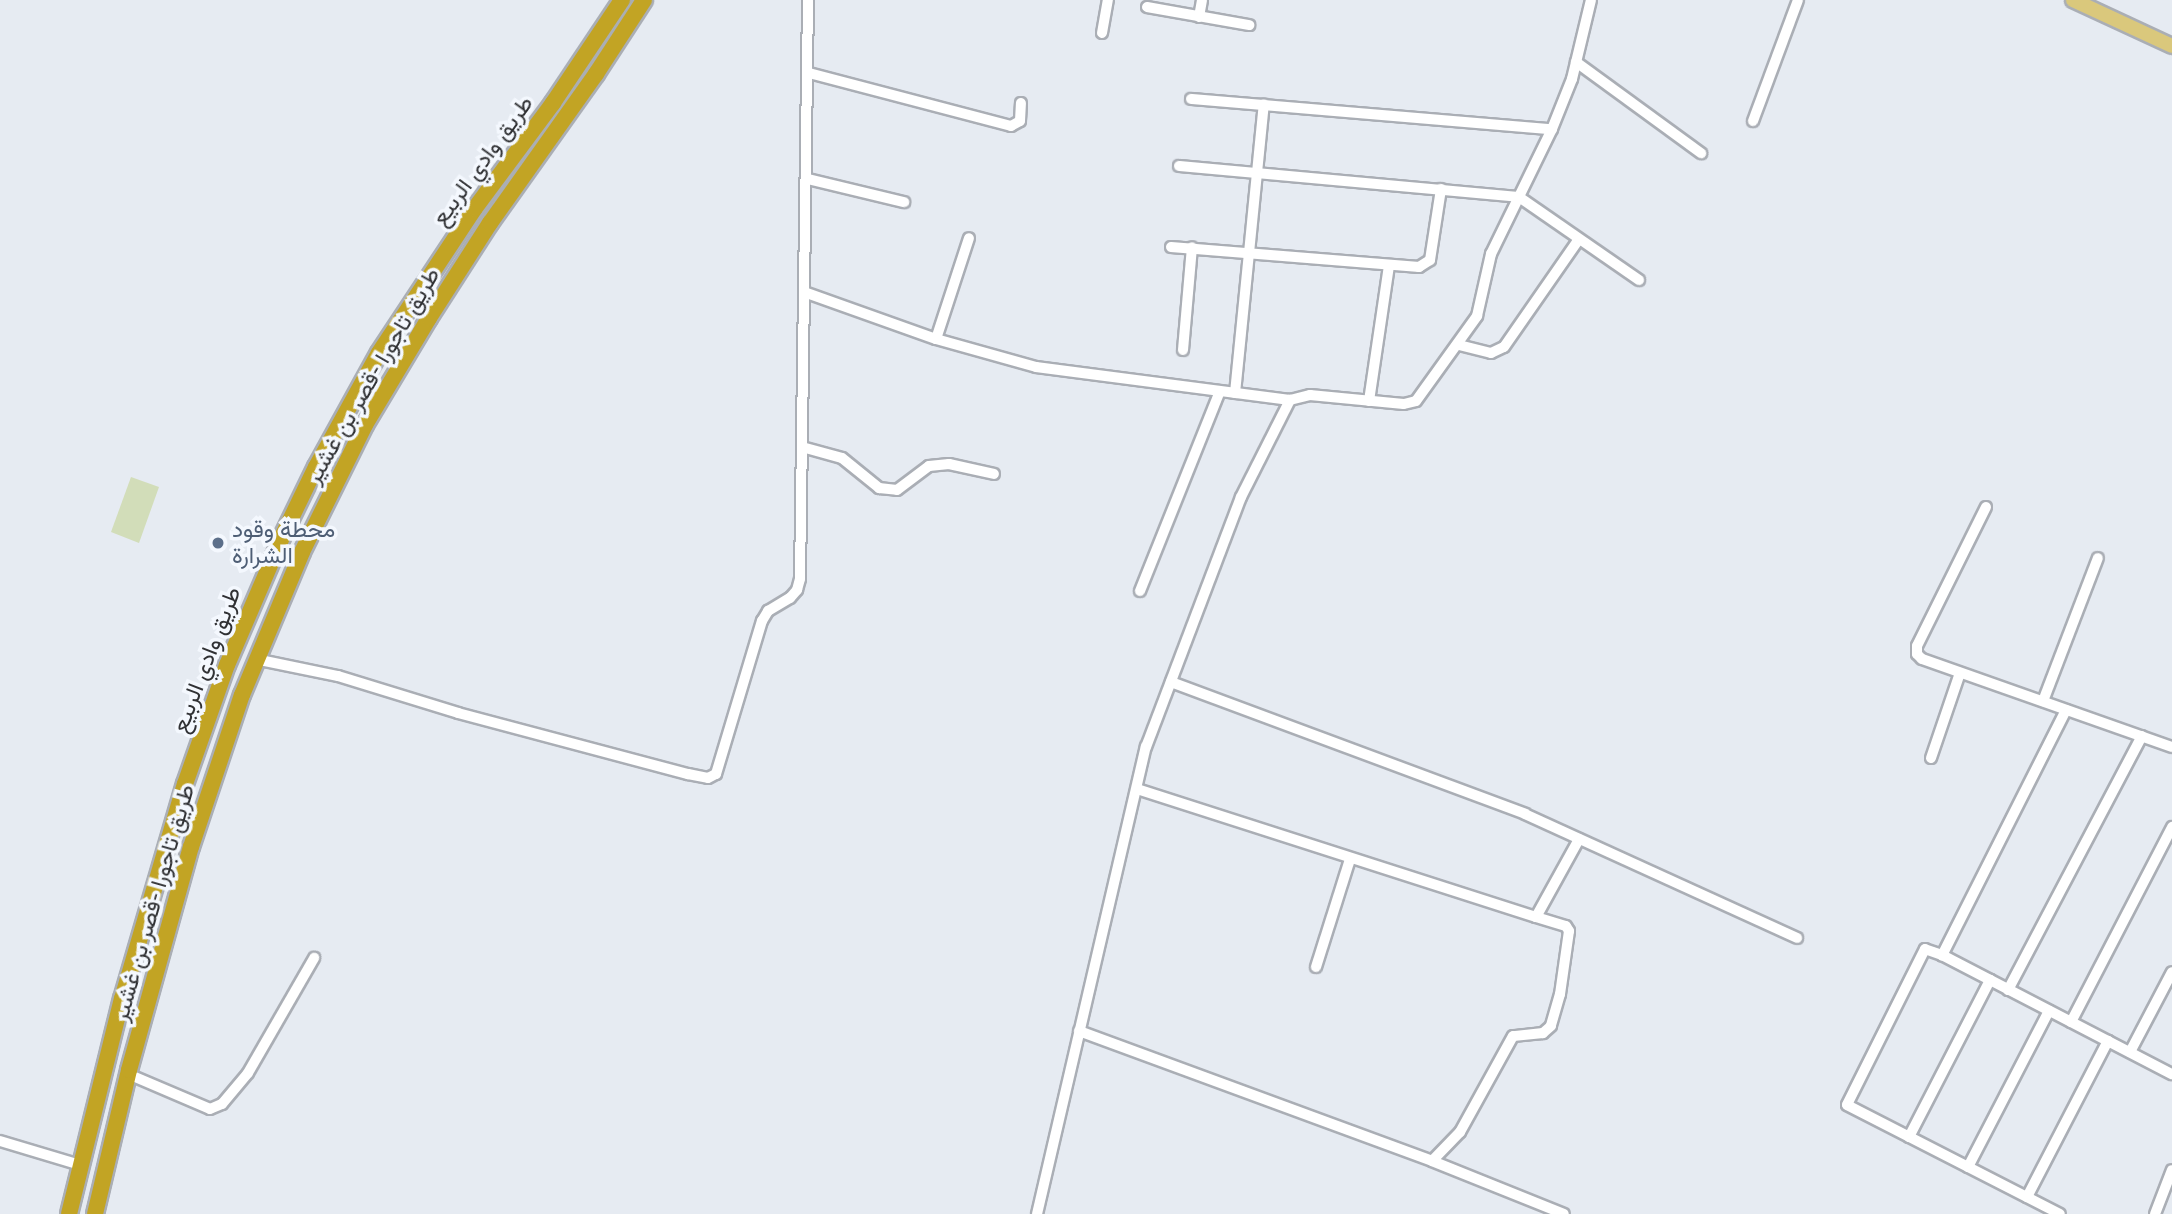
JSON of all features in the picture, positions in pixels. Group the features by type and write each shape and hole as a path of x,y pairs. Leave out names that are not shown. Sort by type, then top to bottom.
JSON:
{"highway":[{"name":"طريق وادي الربيع","path":"69,1214 122,999 185,784 237,640 301,496 336,430 409,307 622,0"},
{"name":"طريق تاجورا -قصر بن غشير","path":"95,1214 128,1074 191,847 255,659 320,513 385,390 490,223 644,0"}],"main road":[{"path":"2073,0 2172,46"}],"street":[{"path":"255,659 338,676 458,713 708,778 716,774 721,767 762,621 768,611 790,598 797,590 808,179 808,0"},
{"path":"1102,33 1108,0"},
{"path":"1199,16 1202,0"},
{"path":"804,292 936,339 1036,367 1290,400 1324,396 1404,404 1416,401 1459,345 1477,316 1491,254 1552,129 1576,62 1591,0"},
{"path":"1753,121 1798,0"},
{"path":"1147,7 1249,25"},
{"path":"1576,62 1701,153"},
{"path":"809,73 1012,126 1020,121 1021,103"},
{"path":"1191,99 1552,129"},
{"path":"1235,393 1264,104"},
{"path":"1179,166 1519,197 1639,281"},
{"path":"808,179 904,202"},
{"path":"1171,247 1419,267 1430,260 1441,189"},
{"path":"936,339 969,238"},
{"path":"1459,345 1491,353 1504,347 1579,239"},
{"path":"1183,351 1192,247"},
{"path":"1369,401 1389,266"},
{"path":"1140,591 1220,391"},
{"path":"1037,1214 1101,929 1125,848 1146,747 1241,497 1290,400"},
{"path":"802,447 842,457 880,488 897,490 929,466 949,464 994,474"},
{"path":"1986,507 1917,646 1917,654 1922,659 1959,673 2172,747"},
{"path":"2043,701 2098,558"},
{"path":"1931,758 1959,673"},
{"path":"1171,682 1525,814 1797,938"},
{"path":"1942,955 2066,710"},
{"path":"2008,990 2142,736"},
{"path":"1137,789 1189,803 1350,859 1566,926 1569,931 1551,1026 1543,1033 1513,1037 1460,1132 1432,1161"},
{"path":"2071,1022 2172,827"},
{"path":"1536,917 1542,901 1579,839"},
{"path":"1317,967 1350,859"},
{"path":"2060,1214 1847,1105 1925,949 1942,955 2172,1074"},
{"path":"128,1074 210,1109 222,1104 248,1073 314,958"},
{"path":"2130,1052 2172,972"},
{"path":"1909,1137 1990,980"},
{"path":"1968,1167 2049,1011"},
{"path":"1079,1031 1432,1161 1564,1214"},
{"path":"2027,1197 2108,1041"},
{"path":"0,1141 80,1165"},
{"path":"2155,1214 2172,1170"}],"green space":[{"path":"131,477 159,487 139,543 111,532"}],"place":[{"name":"محطة وقود الشرارة","path":"218,543"}]}
